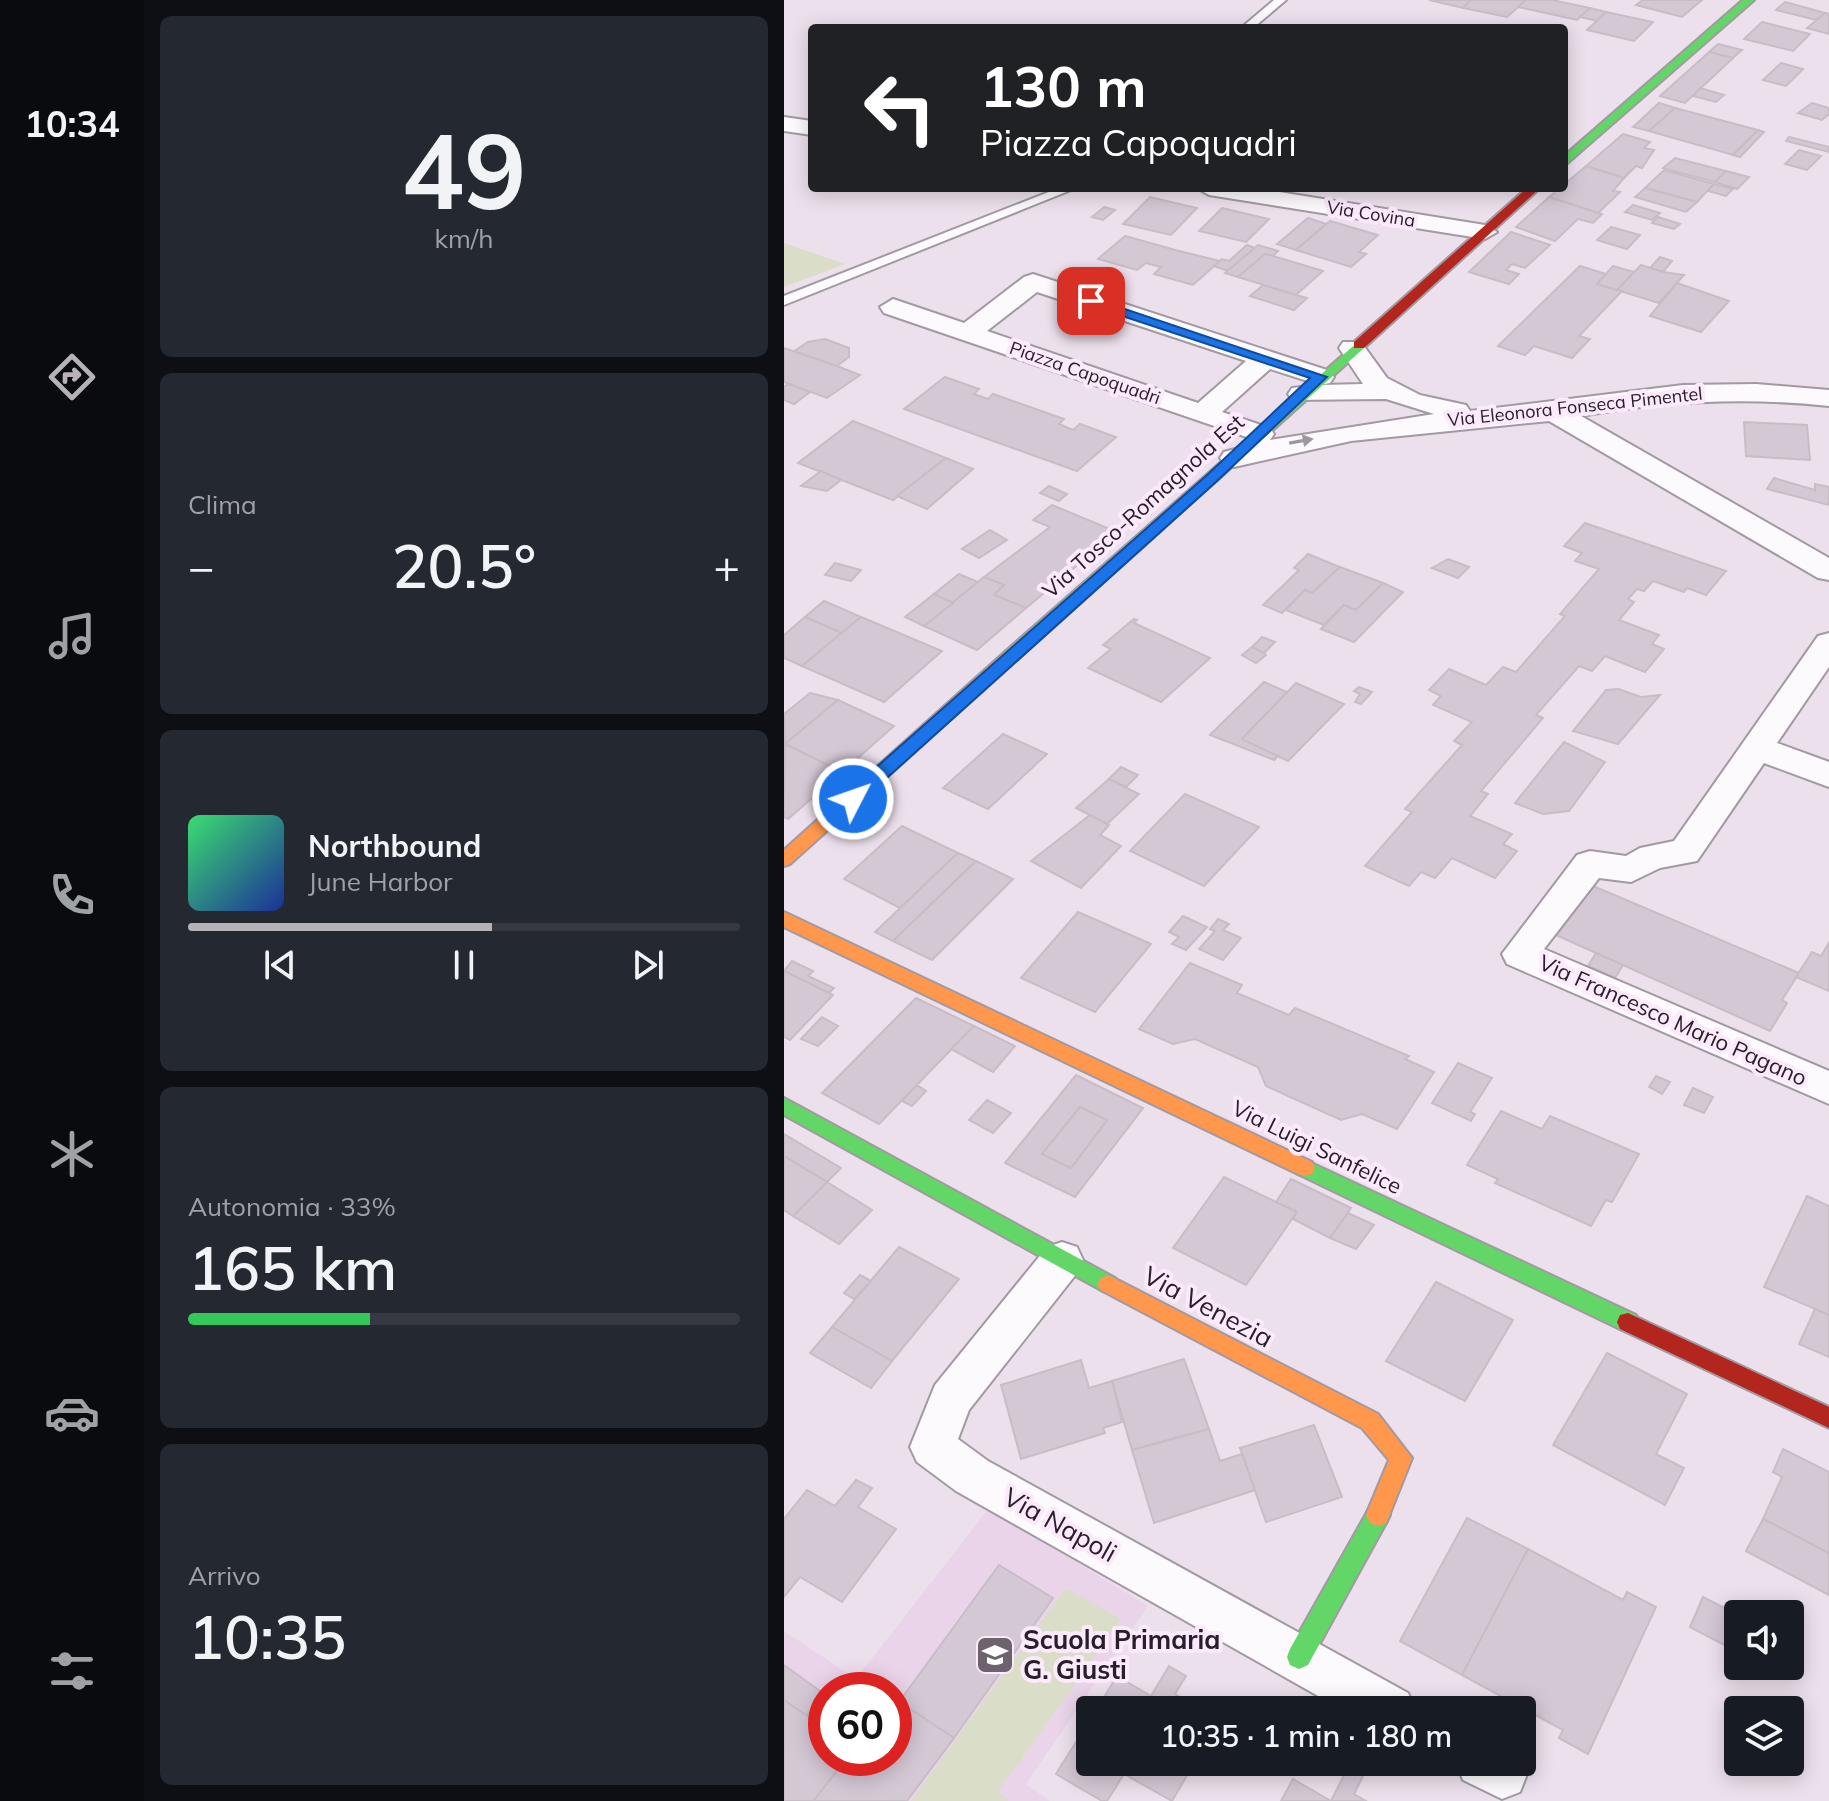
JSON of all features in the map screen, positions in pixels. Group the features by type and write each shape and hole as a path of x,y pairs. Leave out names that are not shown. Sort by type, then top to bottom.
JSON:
{"main road":[{"path":"1568,158 1749,0"},
{"name":"Via Tosco-Romagnola Est","path":"784,860 1530,192"},
{"name":"Via Luigi Sanfelice","path":"784,919 1829,1418"},
{"name":"Via Venezia","path":"784,1106 1062,1260 1370,1421 1401,1458 1386,1501 1299,1657"}],"street":[{"path":"784,124 808,127"},
{"name":"Via Covina","path":"1234,192 1485,232"},
{"name":"Piazza Capoquadri","path":"967,333 1033,282 1264,360 1311,386"},
{"name":"Piazza Capoquadri","path":"893,307 1260,434"},
{"path":"1352,348 1377,384 1390,391 1411,401 1481,417"},
{"path":"1203,414 1264,360"},
{"path":"1311,386 1390,391"},
{"name":"Via Eleonora Fonseca Pimentel","path":"1311,386 1333,417 1369,430"},
{"name":"Via Eleonora Fonseca Pimentel","path":"1234,458 1293,441 1481,417 1554,412 1637,397 1776,391 1829,398"},
{"path":"1554,412 1829,571"},
{"name":"Via Francesco Mario Pagano","path":"1829,643 1685,852 1652,857 1631,869 1590,864 1520,954 1829,1088"},
{"path":"1758,748 1829,775"},
{"name":"Via Napoli","path":"1062,1260 951,1399 933,1447 972,1476 1367,1696"}],"lane":[{"path":"1251,24 1281,0"},
{"path":"784,301 1060,192"}],"shaded area":[{"name":"Scuola Primaria G. Giusti","path":"989,1508 1148,1606 1086,1696 1076,1696 1076,1711 1026,1784 1050,1801 784,1801 784,1631 846,1672 808,1672 808,1776 912,1776 912,1672 861,1672"}],"green space":[{"path":"784,243 845,264 784,287"},
{"path":"1066,1588 1121,1619 998,1792 1009,1801 911,1801"}],"building":[{"path":"1429,0 1471,0 1463,8"},
{"path":"1471,0 1526,0 1507,17 1463,8"},
{"path":"1526,0 1552,0 1590,8 1577,20 1518,7"},
{"path":"1643,0 1702,0 1682,17 1636,5"},
{"path":"1785,2 1825,13 1816,20 1776,10"},
{"path":"1590,8 1606,12 1597,21 1580,17"},
{"path":"1606,12 1653,22 1634,41 1587,30"},
{"path":"1825,13 1829,14 1829,34 1807,28"},
{"path":"1762,22 1810,34 1793,51 1744,39"},
{"path":"1718,44 1742,50 1733,58 1709,52"},
{"path":"1709,52 1733,58 1685,103 1660,96"},
{"path":"1781,63 1803,69 1786,86 1763,80"},
{"path":"1700,88 1724,95 1716,102 1693,96"},
{"path":"1659,103 1675,108 1649,131 1633,127"},
{"path":"1812,103 1829,108 1829,114 1822,120 1798,113"},
{"path":"1675,108 1758,130 1733,155 1649,131"},
{"path":"1758,130 1764,132 1740,157 1733,155"},
{"path":"1623,134 1650,142 1644,148 1654,150 1642,168 1636,166 1624,178 1586,166"},
{"path":"1789,137 1829,147 1829,152 1786,141"},
{"path":"1799,150 1821,156 1807,170 1785,164"},
{"path":"1675,158 1726,171 1715,182 1663,168"},
{"path":"1586,166 1624,178 1613,191 1620,192 1598,213 1549,197 1555,192 1568,192 1568,181"},
{"path":"1664,170 1714,184 1697,202 1645,188"},
{"path":"1726,171 1749,177 1737,189 1715,182"},
{"path":"1714,184 1733,189 1726,196 1708,191"},
{"path":"1645,188 1697,202 1686,212 1635,197"},
{"path":"1150,197 1197,208 1171,235 1123,224"},
{"path":"1549,197 1602,214 1593,223 1578,219 1555,241 1516,227"},
{"path":"1633,205 1660,213 1652,220 1625,212"},
{"path":"1104,207 1115,210 1103,220 1092,217"},
{"path":"1222,208 1269,219 1246,242 1199,231"},
{"path":"1658,217 1680,224 1674,229 1652,223"},
{"path":"1308,218 1326,224 1296,250 1277,244"},
{"path":"1330,221 1378,235 1359,252 1366,254 1351,267 1296,250"},
{"path":"1611,227 1640,235 1627,249 1597,240"},
{"path":"1511,232 1550,245 1525,268 1512,264 1506,270 1519,274 1509,284 1469,272"},
{"path":"1125,236 1220,261 1193,285 1154,274 1161,267 1146,263 1137,270 1098,259"},
{"path":"1247,245 1255,248 1228,271 1214,266 1222,259 1229,261"},
{"path":"1258,245 1278,251 1273,256 1265,254 1238,277 1225,273"},
{"path":"1265,254 1323,271 1296,295 1238,277"},
{"path":"1660,257 1672,261 1663,272 1650,268"},
{"path":"1641,265 1684,275 1659,303 1617,290"},
{"path":"1580,266 1606,274 1597,284 1622,291 1579,336 1590,339 1572,358 1534,346 1525,355 1498,346"},
{"path":"1613,266 1634,272 1617,290 1597,284"},
{"path":"1677,283 1729,301 1701,332 1650,316"},
{"path":"1263,285 1307,298 1294,310 1250,296"},
{"path":"825,339 849,348 849,357 837,366 793,352 808,342"},
{"path":"784,348 860,375 827,398 784,382"},
{"path":"945,377 979,389 974,394 988,399 993,394 1064,419 1059,424 1073,430 1080,424 1116,437 1077,471 904,409"},
{"path":"788,384 810,392 794,404 784,400 784,387"},
{"path":"853,421 946,458 893,500 798,463"},
{"path":"1744,422 1807,425 1810,460 1746,456"},
{"path":"946,458 973,469 927,509 897,496"},
{"path":"821,471 841,480 827,491 801,486"},
{"path":"1774,478 1815,490 1815,484 1829,487 1829,505 1767,489"},
{"path":"1049,486 1067,494 1059,501 1040,493"},
{"path":"1052,505 1117,532 1026,608 994,595 1004,585 984,577 1050,527 1033,520"},
{"path":"1585,523 1726,571 1706,595 1687,588 1684,592 1653,581 1644,591 1637,589 1628,599 1634,602 1619,620 1659,635 1652,644 1664,649 1645,672 1605,656 1592,671 1579,666 1536,715 1543,718 1481,791 1488,794 1470,816 1512,834 1503,844 1517,851 1495,878 1452,858 1435,878 1421,872 1409,886 1365,866 1412,812 1405,809 1462,745 1454,741 1472,722 1433,705 1441,696 1429,690 1449,669 1486,685 1503,667 1516,672 1565,616 1560,614 1599,569 1575,561 1582,553 1564,546"},
{"path":"990,530 1007,540 979,558 962,549"},
{"path":"1308,554 1340,567 1312,593 1305,590 1282,613 1263,605 1299,570 1294,568"},
{"path":"1448,559 1469,567 1458,578 1432,568"},
{"path":"835,563 861,570 851,581 825,575"},
{"path":"1340,567 1383,583 1356,610 1344,605 1324,625 1286,610 1305,590 1312,593"},
{"path":"959,574 978,582 953,603 934,594"},
{"path":"984,577 1004,585 994,595 1026,608 977,650 924,626"},
{"path":"1383,583 1403,592 1354,642 1321,629 1344,605 1356,610"},
{"path":"934,594 953,603 924,626 905,617"},
{"path":"824,601 861,617 842,633 805,617"},
{"path":"805,617 842,633 802,666 784,658 784,635"},
{"path":"861,617 942,651 884,702 802,666"},
{"path":"1134,619 1137,620 1134,623 1210,658 1161,702 1088,668 1111,649 1103,645"},
{"path":"1262,637 1275,642 1264,653 1252,647"},
{"path":"1252,647 1266,655 1256,663 1242,655"},
{"path":"1264,682 1287,692 1242,739 1278,756 1274,760 1210,735"},
{"path":"1296,683 1344,704 1288,761 1242,739"},
{"path":"1359,687 1372,692 1361,704 1355,702 1360,694 1354,691"},
{"path":"1618,689 1641,697 1660,695 1618,744 1573,731 1606,690"},
{"path":"810,693 838,700 785,744 784,714"},
{"path":"838,700 894,726 842,772 785,744"},
{"path":"1003,734 1047,754 988,809 943,788"},
{"path":"1564,742 1605,762 1569,811 1543,814 1515,803"},
{"path":"785,744 842,772 788,819 784,817"},
{"path":"1121,767 1138,775 1126,787 1109,779"},
{"path":"1109,779 1139,794 1107,824 1076,808"},
{"path":"1185,794 1259,827 1204,886 1130,851"},
{"path":"1090,815 1109,825 1100,835 1121,846 1081,888 1031,861"},
{"path":"902,826 958,853 900,908 844,879"},
{"path":"958,853 976,861 893,941 875,932"},
{"path":"976,861 1013,879 932,960 893,941"},
{"path":"1593,886 1799,973 1782,1000 1787,1003 1770,1031 1556,935"},
{"path":"1078,912 1151,944 1095,1012 1021,978"},
{"path":"1183,916 1207,927 1186,950 1172,944 1179,937 1169,932"},
{"path":"1218,919 1229,924 1223,930 1241,938 1223,960 1199,949 1215,931 1210,929"},
{"path":"1829,943 1829,991 1796,977 1812,952 1821,956"},
{"path":"1596,953 1623,965 1615,978 1588,966"},
{"path":"792,961 813,971 808,976 834,988 829,993 784,971"},
{"path":"1190,963 1242,985 1237,993 1289,1015 1295,1008 1409,1056 1405,1059 1434,1072 1397,1129 1362,1114 1341,1120 1266,1086 1258,1067 1195,1039 1173,1044 1139,1029"},
{"path":"784,971 833,995 790,1040 784,1037"},
{"path":"916,998 974,1026 879,1124 822,1093"},
{"path":"822,1017 838,1026 818,1046 801,1039"},
{"path":"974,1026 1015,1046 993,1072 951,1049"},
{"path":"1458,1063 1492,1078 1470,1112 1475,1114 1471,1121 1432,1103"},
{"path":"1076,1075 1143,1108 1075,1197 1005,1163","holes":["1080,1107 1107,1120 1071,1168 1042,1154"]},
{"path":"1656,1076 1670,1082 1662,1094 1649,1087"},
{"path":"917,1085 926,1091 912,1106 902,1101"},
{"path":"1693,1088 1713,1097 1704,1113 1684,1105"},
{"path":"987,1100 1011,1113 993,1133 969,1120"},
{"path":"1080,1107 1107,1120 1071,1168 1042,1154"},
{"path":"1501,1111 1542,1129 1550,1116 1639,1154 1612,1202 1606,1200 1591,1226 1495,1183 1498,1179 1467,1165"},
{"path":"784,1134 841,1168 827,1182 784,1156"},
{"path":"784,1156 827,1182 793,1216 784,1210"},
{"path":"1224,1177 1297,1212 1246,1285 1173,1248"},
{"path":"1291,1179 1351,1208 1330,1238 1293,1219 1297,1212 1276,1202"},
{"path":"827,1182 872,1210 839,1244 793,1216"},
{"path":"1807,1196 1829,1206 1829,1315 1764,1287"},
{"path":"1348,1213 1374,1225 1356,1249 1330,1238"},
{"path":"899,1247 959,1279 892,1361 832,1327"},
{"path":"860,1275 871,1281 854,1299 844,1293"},
{"path":"1436,1282 1513,1320 1465,1401 1386,1361"},
{"path":"1815,1309 1829,1315 1829,1357 1799,1344"},
{"path":"832,1327 892,1361 871,1388 810,1353"},
{"path":"1607,1353 1687,1394 1656,1454 1684,1468 1665,1505 1553,1445"},
{"path":"1184,1359 1209,1429 1132,1450 1112,1381"},
{"path":"1081,1360 1089,1388 1112,1381 1122,1422 1103,1428 1105,1433 1021,1459 1001,1385"},
{"path":"1314,1425 1342,1497 1266,1522 1240,1448"},
{"path":"1209,1429 1220,1461 1242,1454 1255,1490 1154,1523 1132,1450"},
{"path":"1783,1449 1829,1472 1829,1553 1763,1519 1782,1477 1773,1472"},
{"path":"856,1480 872,1488 858,1507 896,1529 842,1602 800,1577 784,1597 784,1519 807,1490 835,1506"},
{"path":"1467,1518 1528,1549 1462,1675 1400,1641"},
{"path":"1763,1519 1829,1553 1829,1595 1746,1551"},
{"path":"1528,1549 1623,1600 1627,1592 1656,1607 1588,1754 1559,1738 1563,1730 1536,1715 1536,1696 1501,1696 1462,1675"},
{"path":"999,1565 1053,1598 954,1738 912,1711 912,1684"},
{"path":"1703,1597 1724,1608 1724,1645 1690,1627"},
{"path":"784,1665 808,1682 808,1714 806,1716 784,1700"},
{"path":"1169,1666 1186,1676 1175,1694 1178,1696 1151,1696"},
{"path":"1117,1676 1151,1696 1105,1696"},
{"path":"784,1700 808,1717 808,1776 833,1776 813,1801 784,1801"},
{"path":"912,1710 954,1738 907,1801 813,1801 833,1776 912,1776"},
{"path":"1076,1742 1076,1776 1123,1776 1107,1801 1102,1801 1056,1774"},
{"path":"1128,1776 1187,1776 1172,1801"},
{"path":"1344,1776 1363,1776 1354,1794 1366,1801 1331,1801"},
{"path":"1293,1779 1331,1801 1281,1801"}],"traffic: fast":[{"path":"1568,158 1749,0"},
{"path":"1012,655 1359,345"},
{"path":"784,1106 1108,1284"},
{"path":"1305,1168 1628,1322"},
{"path":"1299,1657 1378,1515"}],"traffic: slow":[{"path":"784,860 1012,655"},
{"path":"784,919 1305,1168"},
{"path":"1108,1284 1370,1421 1401,1458 1378,1515"}],"traffic: jam":[{"path":"1359,345 1530,192"},
{"path":"1628,1322 1829,1418"}],"place":[{"name":"Scuola Primaria G. Giusti","path":"995,1655"}],"route":[{"path":"853,799 1212,478 1320,377 1091,301"}]}
